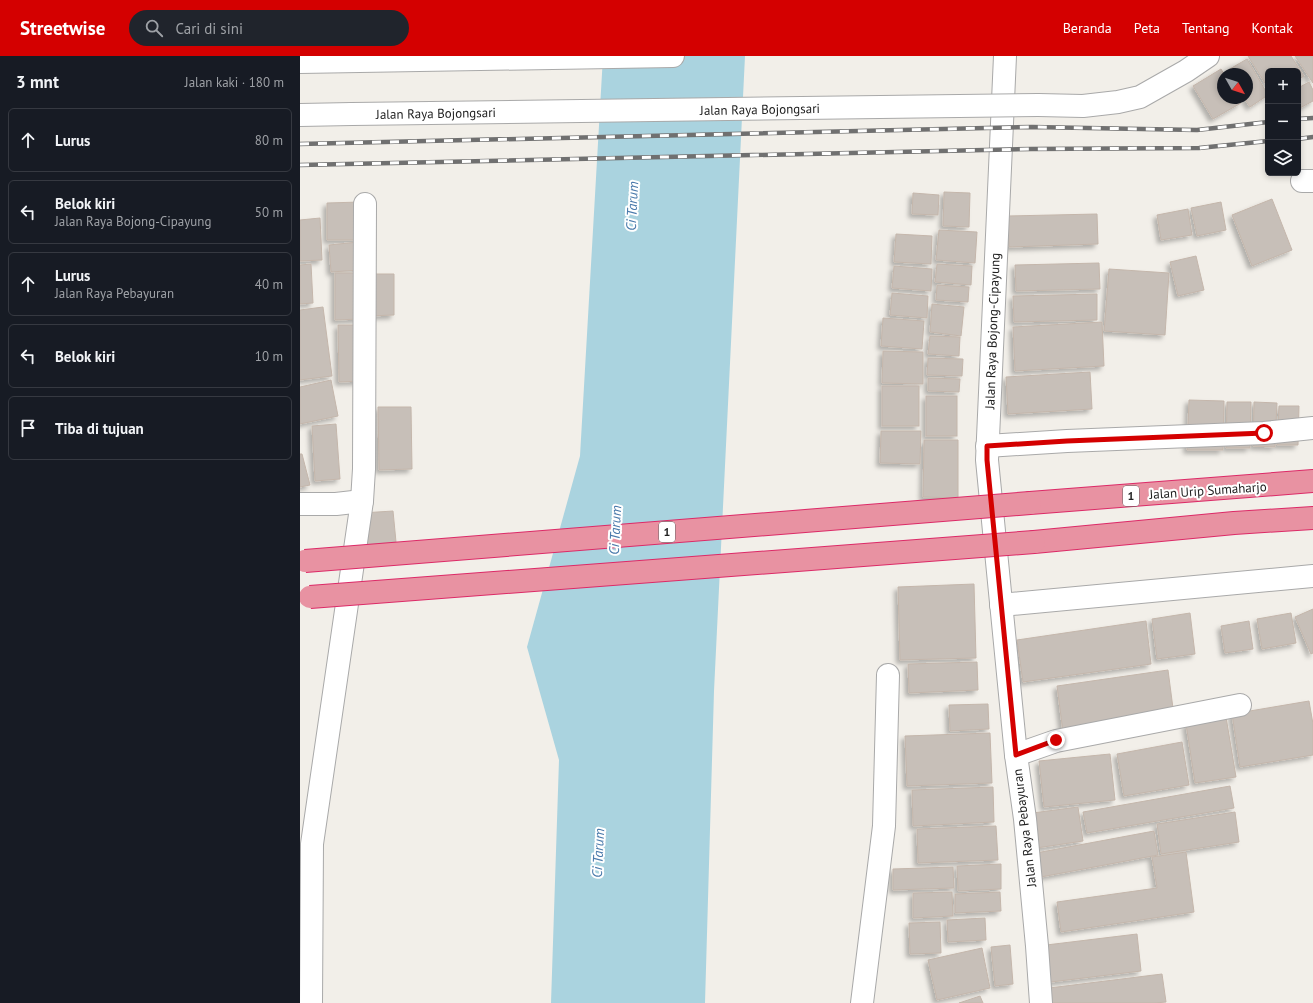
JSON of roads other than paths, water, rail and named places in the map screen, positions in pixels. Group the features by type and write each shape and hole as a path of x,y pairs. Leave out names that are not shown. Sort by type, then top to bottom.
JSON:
{"highway":[{"name":"Jalan Urip Sumaharjo","path":"302,561 1313,481"},
{"path":"305,598 1034,542 1234,523 1313,518"}],"street":[{"path":"300,62 673,56"},
{"name":"Jalan Raya Bojong-Cipayung","path":"1001,605 987,460 987,446 1005,56"},
{"name":"Jalan Raya Bojongsari","path":"300,115 1038,105 1083,106 1118,102 1140,97 1186,71 1208,56"},
{"path":"311,1003 312,844 362,501 364,469 365,204"},
{"path":"987,446 1067,441 1264,433 1313,428"},
{"path":"300,504 336,504 362,501"},
{"path":"1001,605 1313,576"},
{"name":"Jalan Raya Pebayuran","path":"1001,605 1016,755 1026,827 1041,1003"},
{"path":"862,1003 884,826 888,675"},
{"path":"1016,755 1056,740 1240,705"}],"water":[{"name":"Ci Tarum","path":"603,56 745,56 714,691 705,1003 551,1003 559,760 527,647 580,456"}],"railway":[{"path":"1301,119 1313,118"},
{"path":"300,144 1032,127 1197,130 1265,122"},
{"path":"1301,139 1313,137"},
{"path":"300,165 1031,149 1199,148 1265,141"}]}
